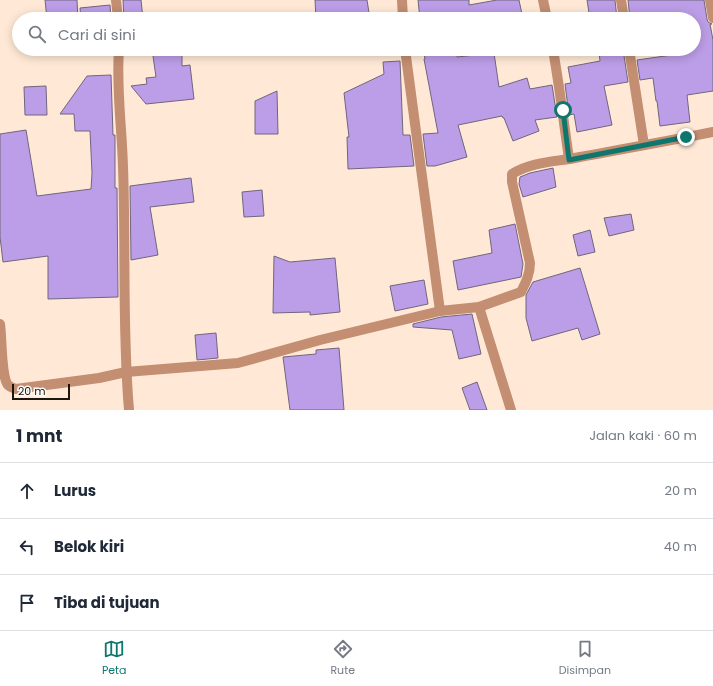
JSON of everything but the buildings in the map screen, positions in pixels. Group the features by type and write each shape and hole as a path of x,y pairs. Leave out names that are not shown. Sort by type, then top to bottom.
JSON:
{"street":[{"path":"116,0 117,12"},
{"path":"402,0 403,12"},
{"path":"543,0 546,12"},
{"path":"620,0 623,12"},
{"path":"710,0 713,18"},
{"path":"119,56 118,67 123,167 126,372 129,410"},
{"path":"406,56 440,311"},
{"path":"554,56 560,87 569,160"},
{"path":"629,56 644,145"},
{"path":"0,324 3,366 6,380 8,385 16,389 99,378 126,372 238,363 320,340 440,311 479,307 521,292 528,279 530,263 512,182 512,174 540,162 569,160 713,132"},
{"path":"479,307 511,410"}],"route":[{"path":"563,110 569,160 686,137"}]}
